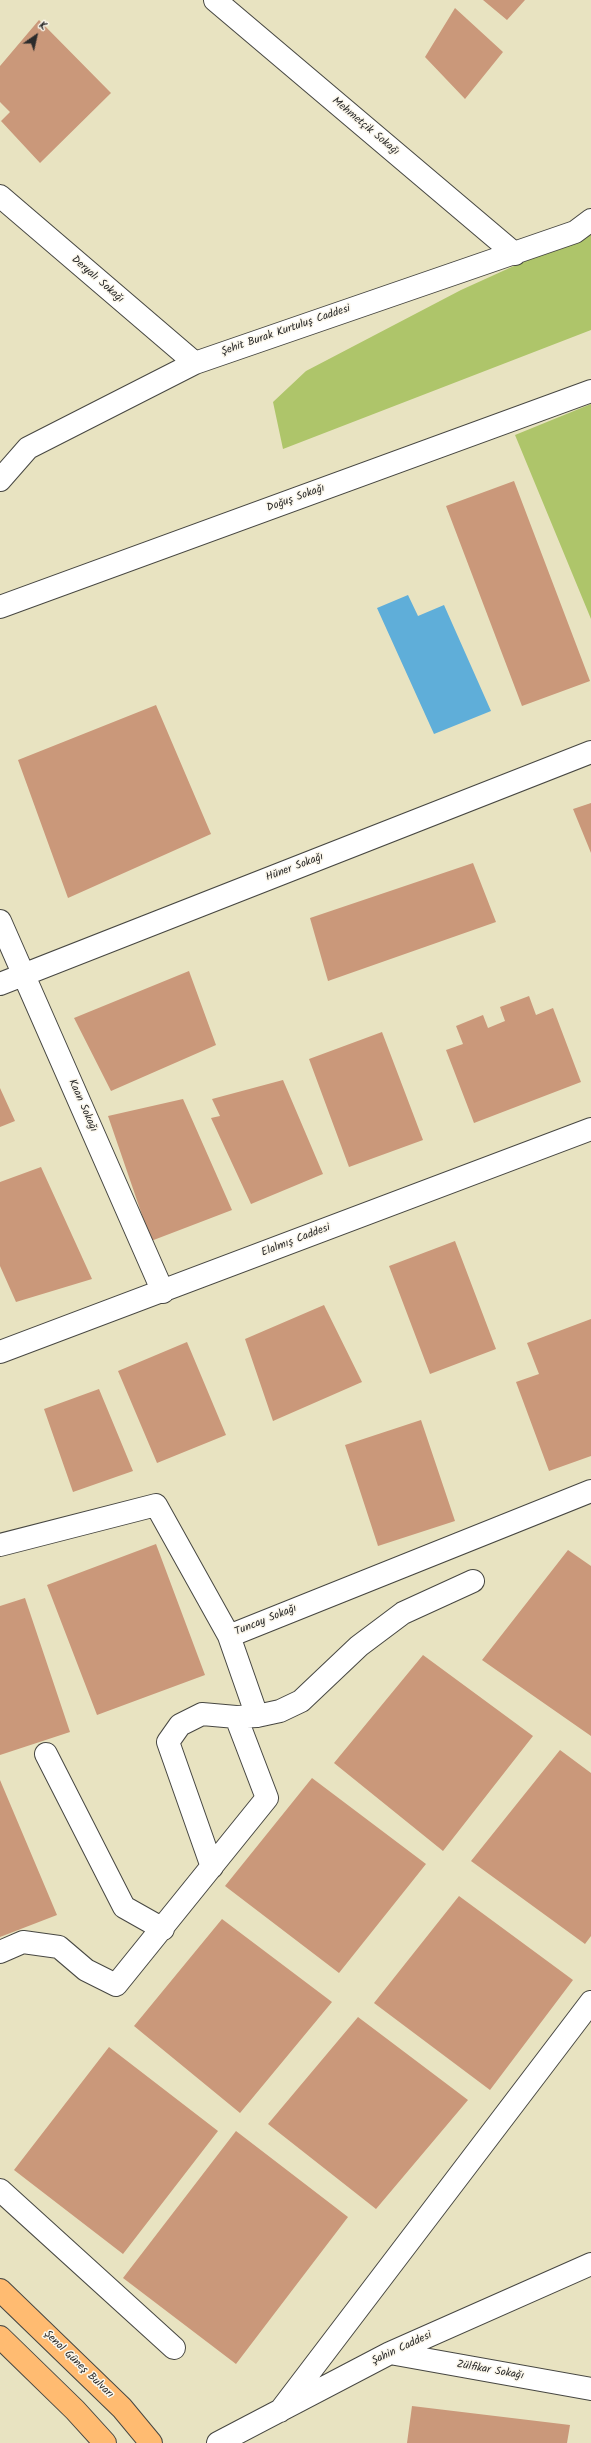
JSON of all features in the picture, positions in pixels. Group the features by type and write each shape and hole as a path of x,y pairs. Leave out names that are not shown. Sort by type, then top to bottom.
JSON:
{"main road":[{"name":"Şenol Güneş Bulvarı","path":"0,2290 116,2403 151,2443"},
{"path":"0,2337 75,2410 104,2443"}],"street":[{"name":"Mehmetçik Sokağı","path":"215,0 515,254"},
{"name":"Deryalı Sokağı","path":"0,196 195,363"},
{"name":"Şehit Burak Kurtuluş Caddesi","path":"0,480 28,448 195,363 364,304 515,254 575,232 591,220"},
{"name":"Doğuş Sokağı","path":"0,607 591,391"},
{"name":"Hüner Sokağı","path":"0,984 591,752"},
{"name":"Kaan Sokağı","path":"0,921 163,1292"},
{"name":"Elalmış Caddesi","path":"0,1352 163,1292 591,1129"},
{"name":"Tuncay Sokağı","path":"0,1545 156,1506 230,1636 591,1491"},
{"path":"212,1867 168,1742 180,1725 202,1714 247,1717 280,1711 301,1701 359,1646 403,1613 473,1581"},
{"path":"0,1952 23,1942 59,1947 86,1970 116,1985 267,1798 247,1717 230,1636"},
{"path":"46,1754 124,1907 162,1929"},
{"path":"280,2411 591,2002"},
{"path":"0,2190 174,2348"},
{"name":"Şahin Caddesi","path":"218,2443 390,2353 591,2264"},
{"name":"Zülfikar Sokağı","path":"390,2353 591,2389"}],"green space":[{"path":"591,231 591,330 283,449 273,402 306,371 461,290"},
{"path":"591,404 591,619 515,435"}],"water":[{"path":"408,595 418,616 444,605 491,711 434,734 377,608"}],"building":[{"path":"483,0 525,0 507,20"},
{"path":"455,8 503,52 465,99 425,57"},
{"path":"39,20 111,93 40,163 1,121 10,112 0,102 0,66"},
{"path":"514,481 590,681 522,706 446,506"},
{"path":"156,705 211,834 68,898 18,760"},
{"path":"591,803 591,853 573,809"},
{"path":"473,863 496,922 328,981 310,918"},
{"path":"189,971 216,1045 111,1091 74,1018"},
{"path":"529,996 536,1015 553,1008 581,1082 474,1123 446,1050 463,1044 456,1026 483,1015 488,1028 505,1021 500,1007"},
{"path":"382,1032 423,1140 349,1167 309,1059"},
{"path":"283,1080 323,1174 251,1204 211,1118 220,1116 212,1099"},
{"path":"0,1088 15,1121 0,1127"},
{"path":"183,1099 232,1210 151,1241 108,1116"},
{"path":"41,1167 92,1279 16,1302 0,1266 0,1182"},
{"path":"455,1241 496,1349 430,1374 389,1266"},
{"path":"324,1305 362,1382 273,1421 245,1339"},
{"path":"591,1319 591,1456 549,1471 516,1382 539,1374 527,1343"},
{"path":"187,1342 226,1435 157,1463 118,1371"},
{"path":"99,1389 133,1471 73,1492 44,1409"},
{"path":"421,1420 455,1521 378,1546 345,1445"},
{"path":"156,1544 205,1675 97,1715 47,1585"},
{"path":"568,1550 591,1566 591,1736 482,1660"},
{"path":"25,1598 70,1732 0,1755 0,1606"},
{"path":"423,1655 533,1736 443,1851 334,1763"},
{"path":"560,1750 591,1773 591,1936 585,1944 471,1861"},
{"path":"312,1778 426,1864 339,1973 225,1886"},
{"path":"0,1780 57,1915 0,1937"},
{"path":"459,1896 573,1980 490,2090 374,2003"},
{"path":"222,1919 332,2002 240,2113 134,2026"},
{"path":"358,2017 468,2100 376,2209 268,2124"},
{"path":"109,2047 218,2131 123,2254 14,2170"},
{"path":"236,2131 348,2217 236,2364 123,2278"},
{"path":"412,2406 570,2425 567,2443 407,2443"}]}
